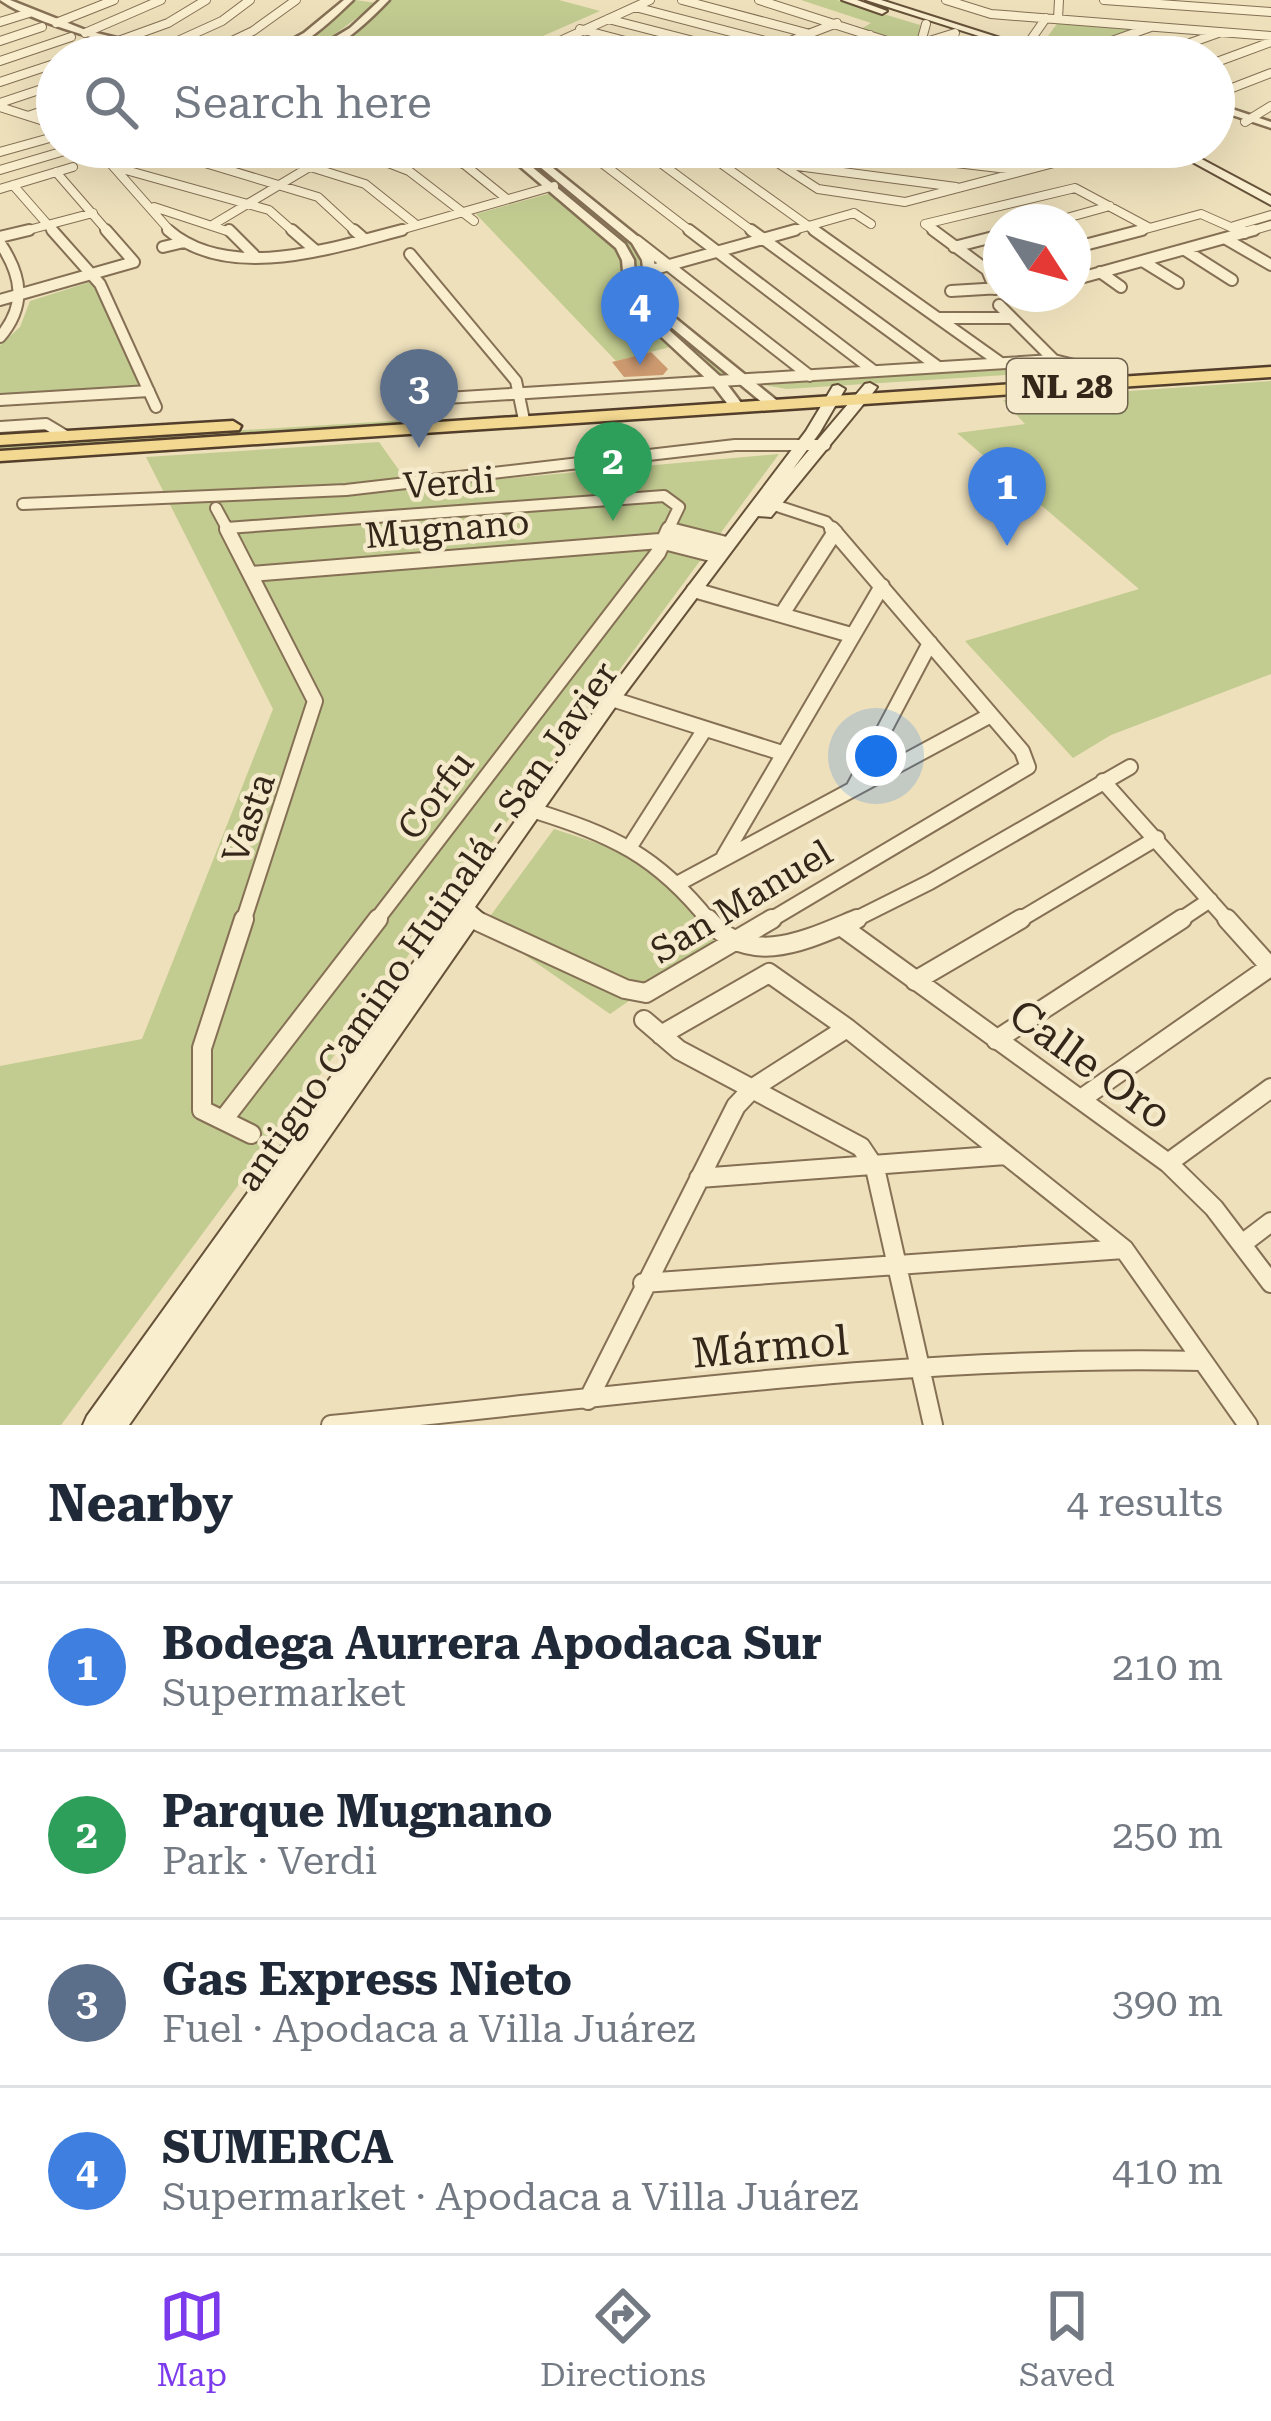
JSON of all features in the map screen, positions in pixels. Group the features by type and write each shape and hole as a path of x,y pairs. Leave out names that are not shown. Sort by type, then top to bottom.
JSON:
{"main road":[{"path":"847,0 974,36"},
{"path":"871,0 967,36"},
{"path":"1212,168 1271,198"},
{"path":"1219,168 1271,198"},
{"name":"NL 28","path":"869,386 1211,370 1271,362"},
{"name":"NL 28","path":"6,430 66,436 524,407 769,401 834,395 869,386 1098,371 1271,372"},
{"path":"700,592 723,550 801,472 869,386"},
{"path":"96,1425 766,502 778,476 834,395"},
{"name":"NL 28","path":"0,456 524,407"},
{"path":"778,476 801,472"},
{"name":"antiguo Camino Huinalá - San Javier","path":"112,1425 465,915"}],"street":[{"path":"2,0 97,36"},
{"path":"56,23 114,0"},
{"path":"86,33 161,0"},
{"path":"131,36 206,0"},
{"path":"192,36 250,0"},
{"path":"243,36 296,0"},
{"path":"305,36 350,0"},
{"path":"343,36 385,0"},
{"path":"571,36 650,0"},
{"path":"682,0 810,34"},
{"path":"759,0 874,36"},
{"path":"946,0 997,14 1268,37"},
{"path":"983,0 997,14"},
{"path":"997,14 1003,0"},
{"path":"1058,19 1059,0"},
{"path":"1104,0 1193,3 1271,13"},
{"path":"1254,0 1268,37"},
{"path":"1131,1 1133,24"},
{"path":"1193,3 1199,29"},
{"path":"635,7 746,36"},
{"path":"0,10 66,36"},
{"path":"0,22 29,13"},
{"path":"1036,36 1046,18"},
{"path":"608,19 672,36"},
{"path":"921,36 923,21"},
{"path":"805,36 837,23"},
{"path":"569,26 606,36"},
{"path":"1127,36 1156,26"},
{"path":"0,41 42,27"},
{"path":"1212,36 1226,31"},
{"path":"949,36 955,33"},
{"path":"1235,53 1268,37"},
{"path":"0,61 36,49"},
{"path":"0,82 36,70"},
{"path":"1235,87 1271,73"},
{"path":"0,105 36,92"},
{"path":"0,105 36,119"},
{"path":"1247,119 1271,106"},
{"path":"28,116 36,113"},
{"path":"1235,115 1271,127"},
{"path":"0,152 36,142"},
{"path":"0,170 36,159"},
{"path":"0,189 67,168"},
{"path":"117,168 184,242 205,254 315,250 554,186"},
{"path":"120,168 281,215 315,250"},
{"path":"227,168 330,203 362,237"},
{"path":"214,224 307,168"},
{"path":"320,168 376,190 414,224"},
{"path":"401,168 475,221"},
{"path":"468,168 507,199"},
{"path":"539,168 620,244 628,260 628,297 643,316 735,402"},
{"path":"542,168 673,265 810,376"},
{"path":"613,168 720,251 869,386"},
{"path":"668,168 937,366"},
{"path":"727,168 1001,363"},
{"path":"785,168 818,189 905,202 1039,168"},
{"path":"818,168 961,188"},
{"path":"854,213 870,168"},
{"path":"1005,168 1026,171"},
{"path":"0,300 92,278 134,262 56,172"},
{"path":"13,185 100,284 156,406"},
{"path":"983,267 925,224 1081,189 1148,227"},
{"path":"151,206 241,236 254,255"},
{"path":"1091,211 1110,206"},
{"path":"0,337 13,323 21,298 18,267 0,240 93,213"},
{"path":"648,272 854,213"},
{"path":"854,213 871,224"},
{"path":"1091,243 1207,214 1245,233"},
{"path":"1234,226 1271,215"},
{"path":"1091,275 1271,225"},
{"path":"1226,239 1271,266"},
{"path":"954,247 983,240"},
{"path":"620,244 637,241"},
{"path":"637,241 648,272 649,299 769,401"},
{"path":"163,247 184,242"},
{"path":"1185,250 1232,280"},
{"path":"410,254 524,407"},
{"path":"1144,262 1178,283"},
{"path":"1100,272 1121,287"},
{"path":"951,291 983,289"},
{"path":"643,316 659,311"},
{"path":"1006,312 1054,360"},
{"path":"940,318 1012,318"},
{"path":"430,399 524,407 718,382 810,376 869,386 937,366 1054,360 1098,371"},
{"path":"6,430 12,399 148,391"},
{"path":"23,505 385,487 735,445 825,445"},
{"name":"Verdi","path":"227,528 664,496 674,500"},
{"name":"Corfu","path":"224,1120 667,536 679,507 674,500"},
{"path":"680,883 988,716 822,519 766,502"},
{"name":"Vasta","path":"216,508 315,701 202,1048 202,1110 224,1120"},
{"path":"782,614 835,532"},
{"name":"Mugnano","path":"250,574 667,536 723,550"},
{"path":"722,860 881,586"},
{"path":"700,592 851,635"},
{"path":"853,789 929,643"},
{"path":"618,700 782,753"},
{"name":"San Manuel","path":"465,915 625,989 646,993 1024,770 1029,764 1022,751 988,716"},
{"path":"631,845 705,729"},
{"path":"538,812 631,845 680,883 730,941 746,948 773,947 845,929 1130,767"},
{"path":"1081,1099 1270,968 1103,781"},
{"path":"915,981 1157,838"},
{"path":"996,1040 1210,900"},
{"name":"Calle Oro","path":"845,929 1168,1163 1271,1283"},
{"path":"661,1035 769,973 847,1028 1124,1250 1248,1425"},
{"path":"644,1020 679,1050 861,1147 875,1168 933,1425"},
{"path":"588,1400 736,1106 752,1088 847,1028"},
{"path":"1168,1163 1271,1088"},
{"path":"224,1120 251,1134"},
{"path":"699,1178 1006,1155"},
{"path":"1242,1244 1271,1222"},
{"path":"643,1283 1124,1250"},
{"name":"Mármol","path":"339,1424 920,1368 1068,1358 1202,1361"}],"green space":[{"path":"355,0 377,3 332,36 303,36"},
{"path":"390,0 559,0 600,11 543,36 348,36"},
{"path":"801,0 837,0 920,25 919,36 883,36 861,29 871,23"},
{"path":"1059,21 1144,27 1117,36 1048,36"},
{"path":"532,168 542,168 636,245 647,301 729,375 719,376 639,304 634,264 622,239"},
{"path":"555,192 621,251 627,305 670,347 616,361 476,214"},
{"path":"90,282 98,284 141,387 0,398 0,345 20,327 30,301"},
{"path":"1065,364 1083,370 786,389 764,385"},
{"path":"1271,381 1271,674 1111,735 1073,758 965,641 1139,589 957,433 1025,424 1003,400"},
{"path":"440,418 445,424 0,452 0,445"},
{"path":"379,442 411,487 779,454 61,1425 0,1425 0,1066 142,1039 273,709 146,457"},
{"path":"554,829 646,859 716,941 610,1014 483,926"}],"building":[{"path":"651,352 668,369 663,375 624,377 612,362"}],"place":[{"name":"SUMERCA","path":"640,365"},
{"name":"Gas Express Nieto","path":"419,448"},
{"name":"Parque Mugnano","path":"613,521"},
{"name":"Bodega Aurrera Apodaca Sur","path":"1007,546"}]}
